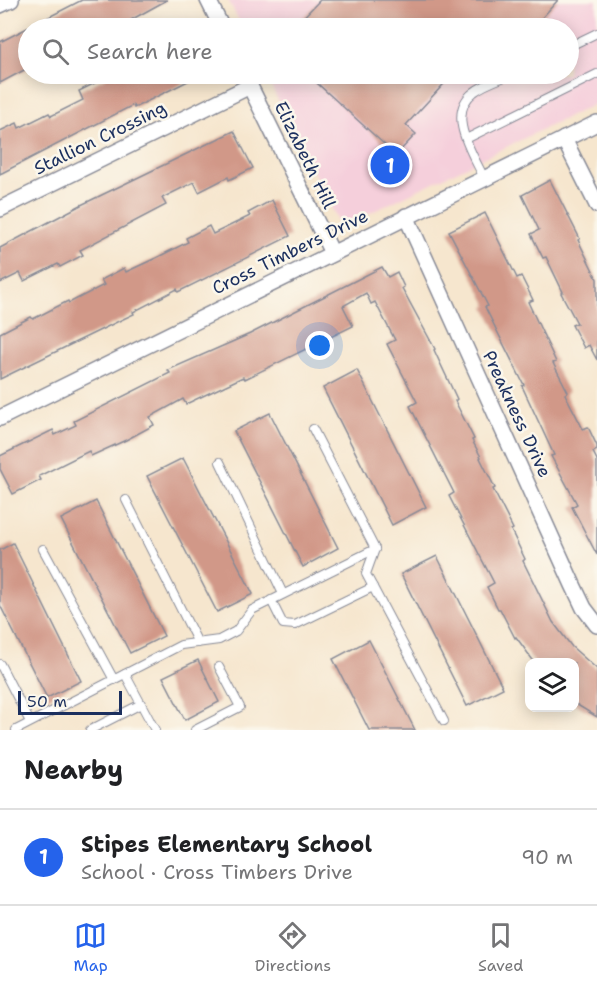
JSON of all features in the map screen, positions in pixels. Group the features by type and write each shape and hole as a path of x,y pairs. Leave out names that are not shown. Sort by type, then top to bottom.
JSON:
{"street":[{"path":"0,5 11,0"},
{"path":"208,0 217,18"},
{"name":"Stallion Crossing","path":"0,209 239,84"},
{"name":"Elizabeth Hill","path":"249,84 332,253"},
{"name":"Cross Timbers Drive","path":"0,418 597,123"},
{"path":"564,139 597,205"},
{"name":"Preakness Drive","path":"406,216 573,585 584,608 597,625"}],"lane":[{"path":"579,42 597,33"},
{"path":"579,83 597,74"},
{"path":"484,178 461,121 464,106 473,92 490,84"},
{"path":"466,138 577,84"},
{"path":"313,429 375,549 366,574 444,721"},
{"path":"220,462 283,594"},
{"path":"126,501 198,643"},
{"path":"43,549 114,680"},
{"path":"16,730 182,645 219,640 236,631 252,610 375,549"},
{"path":"271,600 283,624 295,625 373,587"},
{"path":"0,664 30,722"},
{"path":"195,730 240,707 219,667"},
{"path":"125,674 155,730"},
{"path":"90,730 141,704"}],"shaded area":[{"path":"228,0 597,0 597,103 341,227 270,84 579,84 579,18 238,18"}],"building":[{"path":"82,0 167,0 134,18 47,18"},
{"path":"320,0 558,0 542,18 303,18"},
{"path":"18,33 18,73 0,83 0,42"},
{"path":"93,84 182,84 134,108 133,105 0,174 0,131 17,123 19,128 49,113 51,116 83,100 79,91"},
{"path":"318,84 444,84 406,125 416,134 396,155"},
{"path":"234,131 253,168 229,180 228,177 199,192 194,182 162,198 166,205 80,250 83,255 60,267 58,264 24,281 20,273 0,283 0,248 81,205"},
{"path":"550,180 597,279 597,360 589,345 584,348 572,325 577,323 561,293 563,292 546,257 543,258 531,234 539,230 522,195"},
{"path":"272,200 290,236 178,292 177,289 133,312 134,314 0,379 0,333 31,317 33,319 68,301 69,303 104,285 101,280 124,268 126,272 188,242 186,238 209,226 213,234 250,216 248,213"},
{"path":"485,213 517,278 521,276 533,300 528,302 556,362 553,363 568,392 565,394 583,429 588,427 597,446 597,450 593,452 597,460 597,555 572,507 577,504 551,456 554,455 522,386 524,385 485,307 488,306 449,231"},
{"path":"382,267 388,277 397,272 404,287 402,288 435,349 457,399 455,401 495,488 493,489 513,529 511,530 525,559 523,561 553,622 572,647 597,669 597,717 579,706 579,658 531,658 515,638 498,609 487,587 494,583 449,496 454,493 410,406 417,402 387,344 395,340 375,302 371,304 366,293 343,306 353,326 245,379 243,377 186,404 183,399 150,417 154,425 91,456 89,451 39,476 41,480 13,494 0,469 0,456 53,430 55,435 76,425 74,421 170,373 168,370 250,334"},
{"path":"357,370 426,507 392,525 323,388"},
{"path":"270,413 338,548 303,567 234,431"},
{"path":"183,458 253,594 217,612 147,476"},
{"path":"96,501 164,636 130,653 61,519"},
{"path":"13,543 81,681 47,698 0,605 0,550"},
{"path":"437,556 503,688 467,706 401,574"},
{"path":"369,640 415,730 369,730 333,659"},
{"path":"198,660 219,702 185,720 163,677"}],"place":[{"name":"Stipes Elementary School","path":"390,165"}]}
